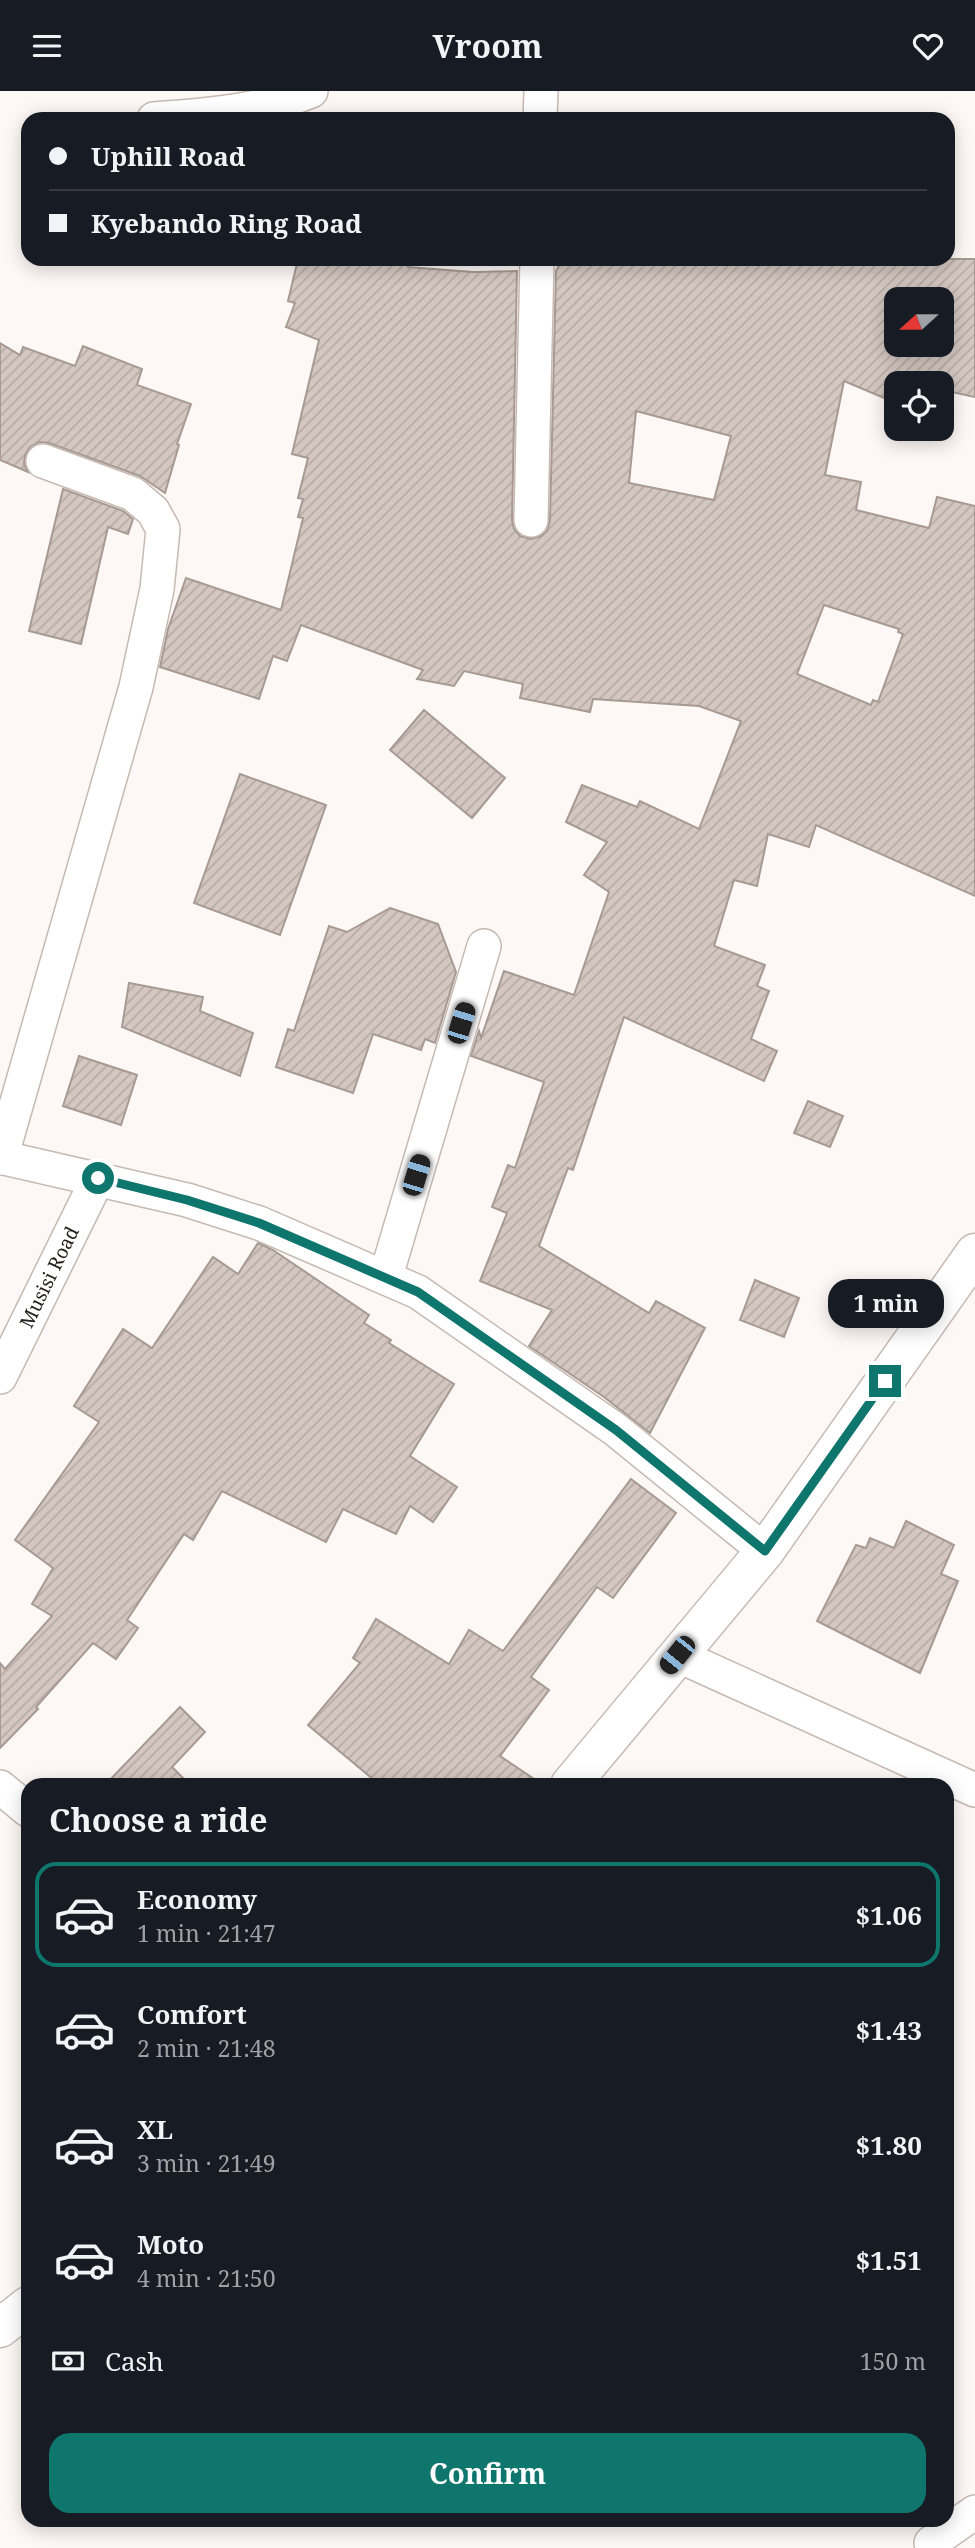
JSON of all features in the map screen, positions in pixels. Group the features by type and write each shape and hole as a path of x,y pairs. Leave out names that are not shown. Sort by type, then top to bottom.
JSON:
{"street":[{"path":"228,112 292,99 311,91"},
{"path":"540,112 541,91"},
{"path":"531,520 537,266"},
{"path":"43,461 133,494 153,511 163,529 157,589 136,687 0,1158 187,1200 259,1223 418,1292 616,1430 765,1551"},
{"path":"386,1276 484,946"},
{"name":"Musisi Road","path":"0,1377 98,1178"},
{"path":"575,1778 765,1551 975,1253"},
{"path":"677,1655 949,1778"},
{"path":"954,1780 975,1790"},
{"path":"0,1787 21,1804"},
{"path":"0,2328 21,2312"},
{"path":"954,2525 975,2512"},
{"path":"928,2540 950,2527"}],"building":[{"path":"955,259 975,259 975,397 954,393 954,371 884,371 884,398 844,381 825,475 861,482 856,510 929,528 937,497 975,506 975,896 816,825 809,847 768,834 757,886 734,880 714,946 765,965 757,986 769,991 751,1039 777,1051 764,1081 624,1017 573,1170 568,1168 539,1246 649,1313 656,1301 705,1328 650,1433 604,1397 529,1346 552,1310 480,1281 507,1213 492,1207 508,1165 515,1168 544,1082 471,1056 479,1031 481,1038 504,971 574,995 609,892 584,875 607,842 566,822 582,785 637,807 640,801 699,829 741,721 699,706 593,699 590,712 520,698 523,684 464,671 454,686 417,679 423,670 301,625 287,661 273,656 259,699 160,667 168,629 186,578 281,610 303,518 298,517 303,499 298,498 308,458 292,454 319,340 286,327 295,303 288,301 296,266 408,266 473,272 517,271 512,520 514,529 520,536 531,539 547,531 550,520 556,271 558,266 955,266","holes":["636,411 731,436 714,500 629,483","824,605 899,629 898,632 903,634 878,702 873,700 871,705 797,674"]},
{"path":"0,343 20,355 23,347 75,366 83,346 142,369 137,385 191,404 177,444 179,445 165,493 140,476 49,443 39,442 30,447 24,464 28,472 0,460"},
{"path":"63,489 123,511 133,519 128,534 108,527 81,644 29,631"},
{"path":"424,710 505,778 472,818 390,750"},
{"path":"240,774 326,805 280,935 194,903"},
{"path":"390,908 438,924 456,972 435,1043 425,1039 421,1050 373,1034 353,1093 276,1067 288,1029 294,1031 329,926 347,932"},
{"path":"129,983 203,997 200,1011 253,1033 240,1076 122,1027"},
{"path":"79,1056 137,1075 121,1125 63,1106"},
{"path":"808,1101 843,1116 830,1147 794,1133"},
{"path":"258,1243 273,1250 369,1315 364,1323 391,1340 389,1343 454,1384 410,1456 457,1487 433,1522 410,1506 396,1534 343,1509 326,1542 222,1491 193,1540 184,1534 127,1620 138,1628 116,1659 93,1643 36,1707 38,1709 0,1748 0,1663 5,1669 52,1616 32,1604 53,1568 15,1540 99,1422 74,1406 123,1329 152,1348 213,1257 238,1274"},
{"path":"755,1280 799,1298 784,1337 740,1320"},
{"path":"631,1479 676,1513 613,1598 597,1587 531,1677 549,1690 500,1756 533,1778 372,1778 308,1725 360,1663 353,1658 376,1619 449,1664 469,1630 503,1651"},
{"path":"906,1521 954,1545 941,1574 958,1581 920,1673 817,1621 856,1545 866,1548 870,1538 894,1548"},
{"path":"180,1707 205,1732 172,1767 183,1778 112,1778"}],"route":[{"path":"98,1178 187,1200 259,1223 418,1292 616,1430 765,1551 885,1381"}]}
